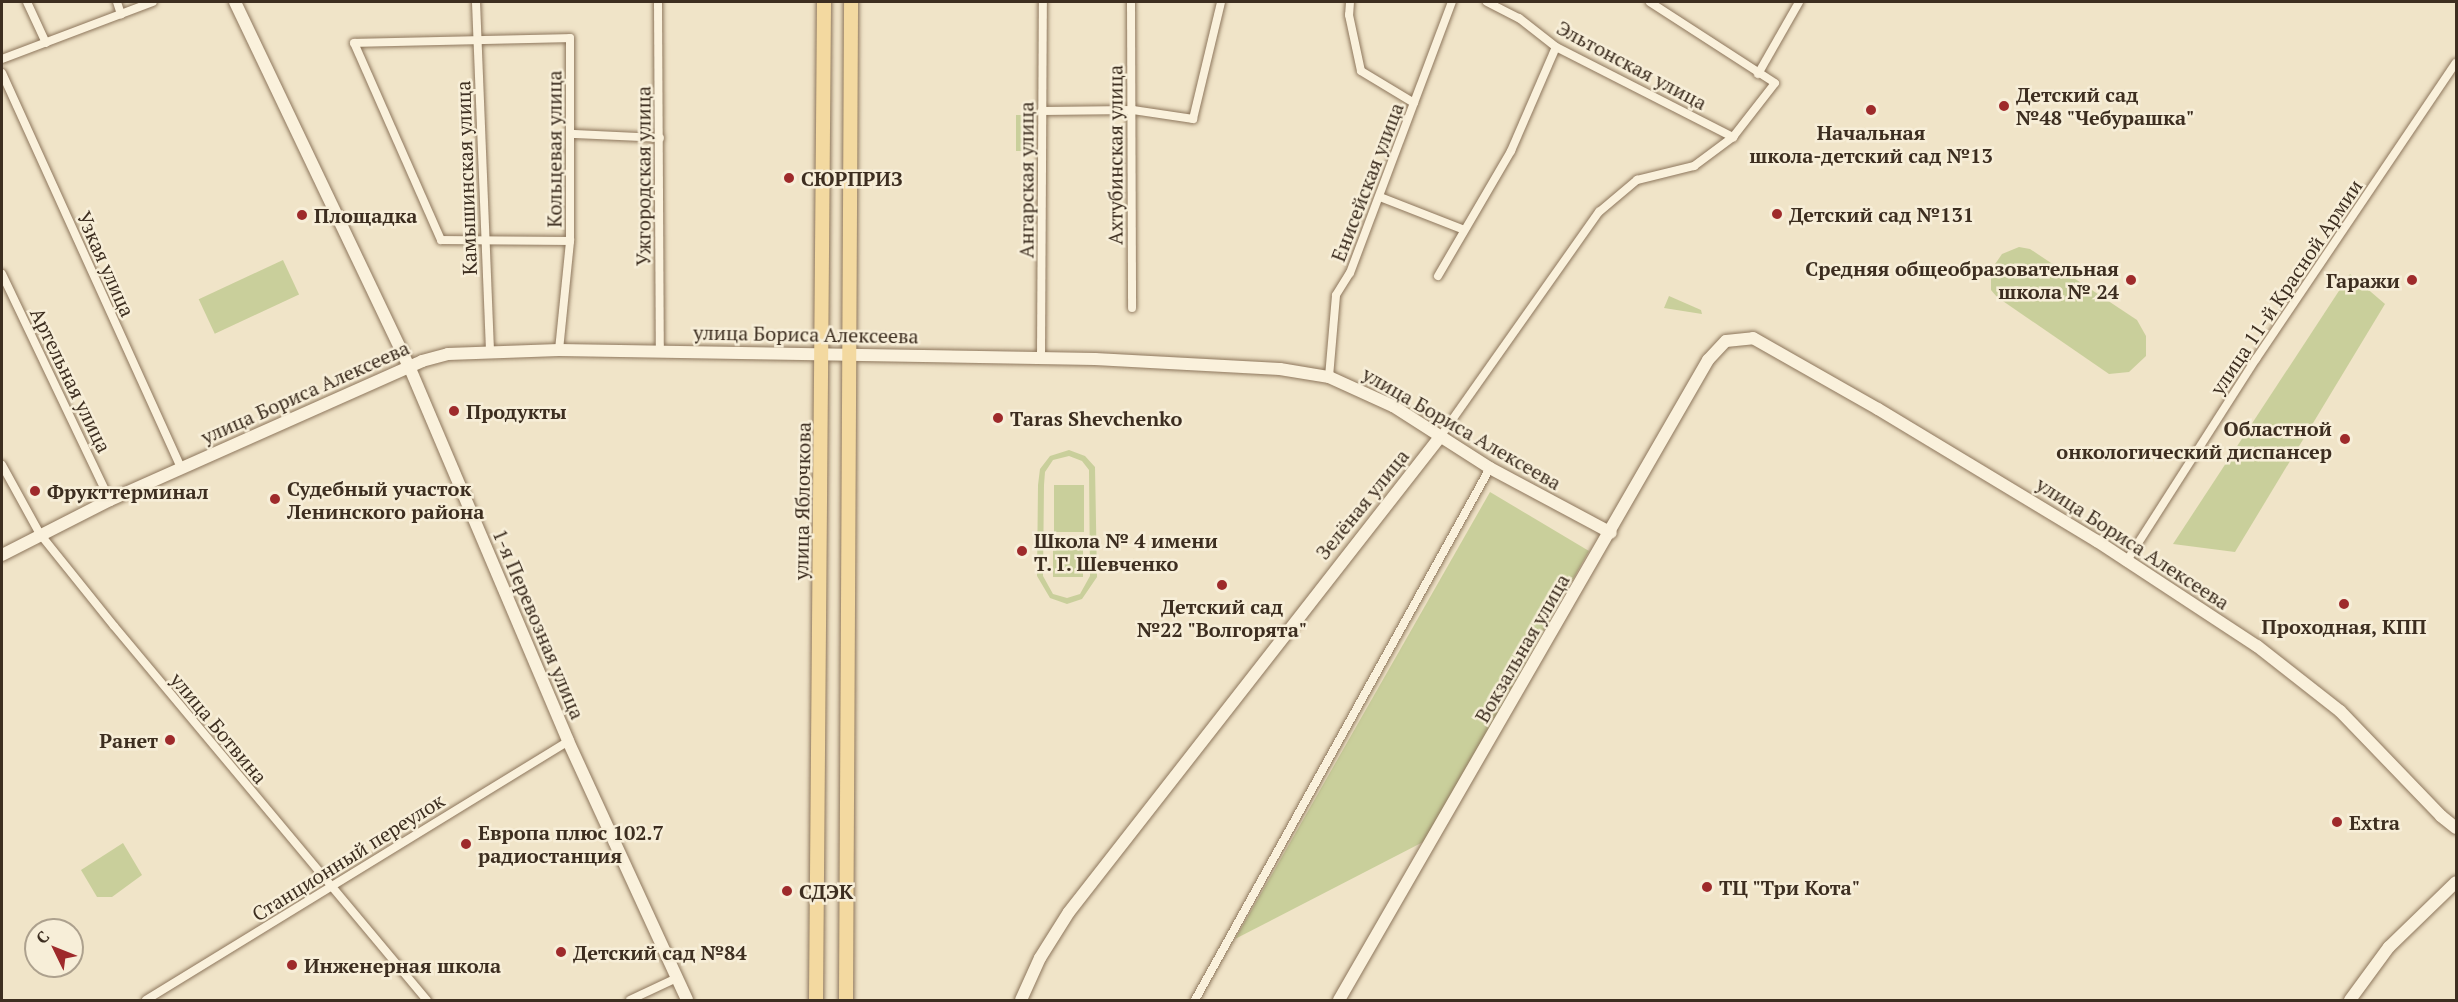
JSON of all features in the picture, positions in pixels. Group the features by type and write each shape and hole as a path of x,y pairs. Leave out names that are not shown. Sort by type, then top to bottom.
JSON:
{"main road":[{"name":"1-я Перевозная улица","path":"235,2 409,366 568,741 687,1000"},
{"name":"улица Яблочкова","path":"816,1000 823,354 824,2"},
{"path":"846,1000 851,2"},
{"name":"улица Бориса Алексеева","path":"1753,338 1878,409 2126,562 2266,653 2322,696 2441,816 2457,828"},
{"name":"Вокзальная улица","path":"1340,1000 1611,533 1708,360 1726,341 1753,338"},
{"name":"улица Бориса Алексеева","path":"2,555 110,500 409,366 448,354 559,350 660,350 1041,359 1280,369 1329,377 1393,406 1490,468 1611,533"},
{"name":"Зелёная улица","path":"1021,1000 1040,958 1069,912 1440,438"},
{"path":"2350,1000 2389,947 2457,882"}],"street":[{"path":"27,2 46,43"},
{"path":"117,2 121,14"},
{"path":"2,58 153,2"},
{"name":"Камышинская улица","path":"476,2 483,239 490,354"},
{"name":"Ужгородская улица","path":"658,2 660,350"},
{"name":"Ангарская улица","path":"1041,359 1043,2"},
{"name":"Ахтубинская улица","path":"1131,2 1132,308"},
{"path":"1042,111 1132,110 1193,119 1221,2"},
{"path":"1350,2 1349,15 1361,71 1414,103"},
{"name":"Енисейская улица","path":"1329,377 1336,296 1350,273 1380,197 1452,2"},
{"name":"Эльтонская улица","path":"1487,2 1520,18 1556,47 1732,136"},
{"path":"1650,2 1758,74 1799,2"},
{"name":"Кольцевая улица","path":"570,38 573,134 570,241 441,240 354,43 477,40 570,38"},
{"path":"1438,276 1511,151 1556,47"},
{"name":"улица 11-й Красной Армии","path":"2126,562 2256,359 2457,63"},
{"name":"Узкая улица","path":"2,73 181,468"},
{"name":"Зелёная улица","path":"1440,438 1599,212 1637,180 1694,166 1732,136 1775,82 1758,74"},
{"path":"573,134 660,138"},
{"path":"1380,197 1464,230"},
{"path":"559,350 570,241"},
{"name":"Артельная улица","path":"2,274 110,500"},
{"name":"улица Ботвина","path":"2,465 40,534 427,1000"},
{"path":"1195,1000 1490,468"},
{"name":"Станционный переулок","path":"146,1000 568,741"},
{"path":"630,1000 677,978"}],"green space":[{"path":"1016,115 1032,115 1032,151 1016,151"},
{"path":"2019,247 2030,249 2137,320 2146,336 2146,356 2129,372 2109,374 1997,297 1991,290 1991,270 2002,254"},
{"path":"283,260 299,294 215,334 199,299"},
{"path":"2350,274 2385,304 2235,552 2173,544"},
{"path":"1669,296 1701,310 1702,314 1664,308"},
{"path":"1069,450 1085,456 1095,467 1097,577 1082,599 1067,604 1050,598 1037,576 1038,485 1040,469 1050,456","holes":["1069,456 1082,461 1089,470 1090,576 1080,594 1067,598 1053,594 1043,576 1045,472 1053,460"]},
{"path":"1054,485 1084,485 1084,532 1054,532"},
{"path":"1490,492 1589,551 1425,841 1235,939"},
{"path":"1053,537 1083,537 1083,577 1053,577"},
{"path":"123,843 142,875 112,897 97,897 81,870"}],"place":[{"name":"Детский сад №48 \"Чебурашка\"","path":"2004,106"},
{"name":"Начальная школа-детский сад №13","path":"1871,110"},
{"name":"СЮРПРИЗ","path":"789,178"},
{"name":"Детский сад №131","path":"1777,214"},
{"name":"Площадка","path":"302,215"},
{"name":"Средняя общеобразовательная школа № 24","path":"2131,280"},
{"name":"Гаражи","path":"2412,280"},
{"name":"Продукты","path":"454,411"},
{"name":"Taras Shevchenko","path":"998,418"},
{"name":"Областной онкологический диспансер","path":"2345,439"},
{"name":"Фрукттерминал","path":"35,491"},
{"name":"Судебный участок Ленинского района","path":"275,499"},
{"name":"Школа № 4 имени Т. Г. Шевченко","path":"1022,551"},
{"name":"Детский сад №22 \"Волгорята\"","path":"1222,585"},
{"name":"Проходная, КПП","path":"2344,604"},
{"name":"Ранет","path":"170,740"},
{"name":"Extra","path":"2337,822"},
{"name":"Европа плюс 102.7 радиостанция","path":"466,844"},
{"name":"ТЦ \"Три Кота\"","path":"1707,887"},
{"name":"СДЭК","path":"787,891"},
{"name":"Детский сад №84","path":"561,952"},
{"name":"Инженерная школа","path":"292,965"}]}
